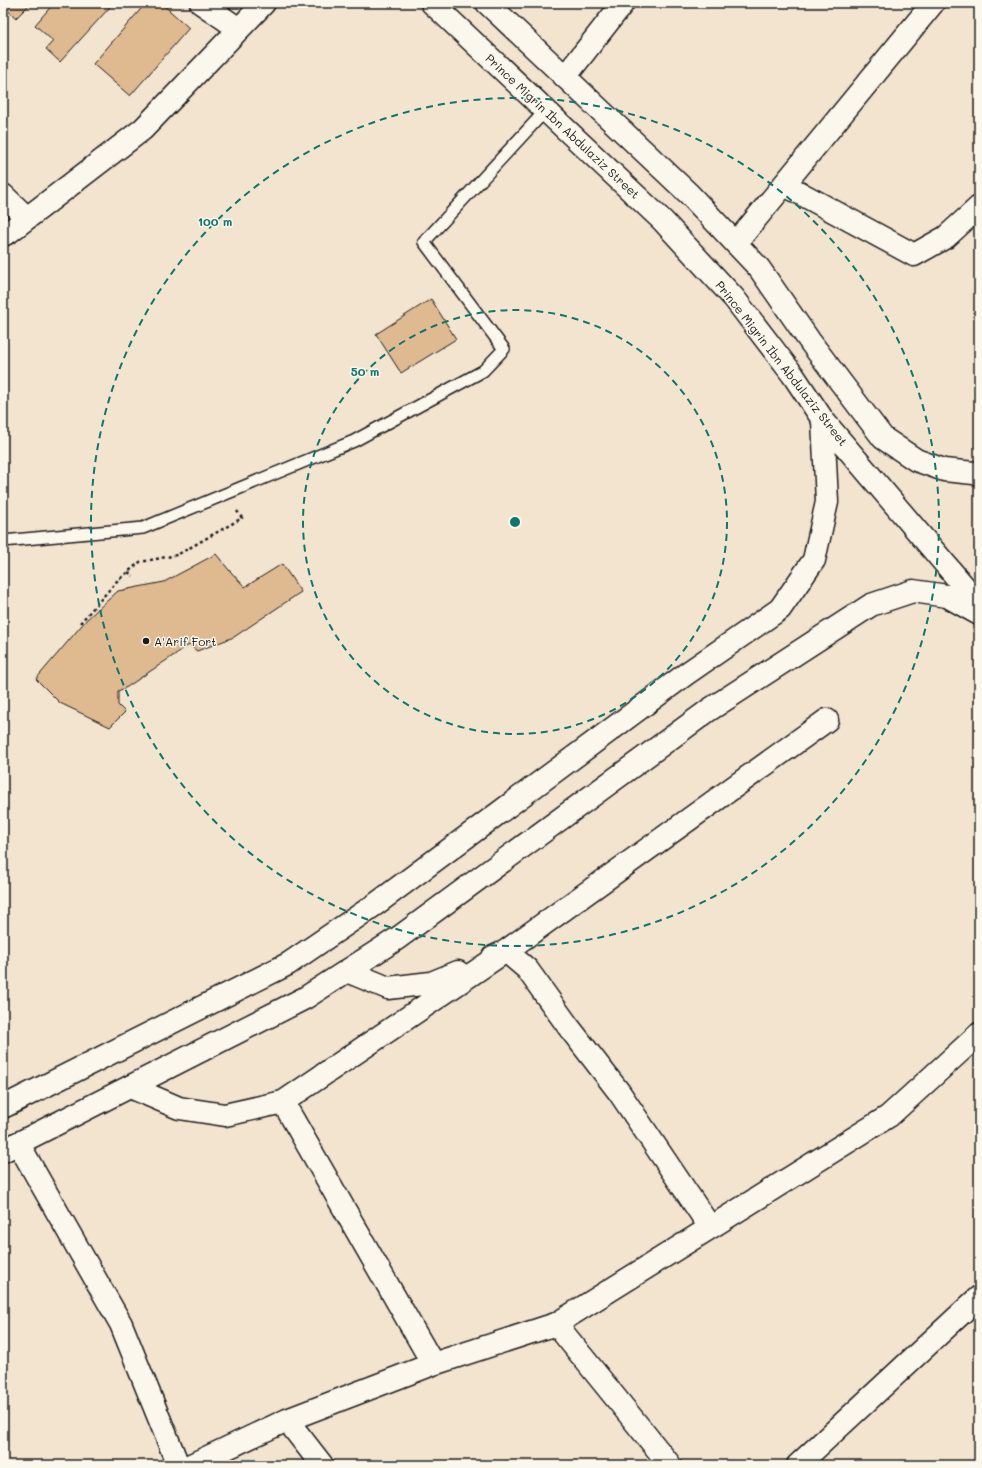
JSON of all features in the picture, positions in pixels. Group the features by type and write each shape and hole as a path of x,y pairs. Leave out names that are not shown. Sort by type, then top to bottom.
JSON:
{"street":[{"path":"202,3 239,29"},
{"path":"3,235 143,129 264,3"},
{"name":"Prince Migrin Ibn Abdulaziz Street","path":"432,3 663,221 734,298 794,375 823,420 979,604"},
{"path":"487,3 689,194 760,268 811,343 883,438 916,460 944,470 974,473 979,472"},
{"path":"565,77 623,3"},
{"path":"736,244 933,3"},
{"path":"785,185 914,255 946,237 979,207"},
{"path":"3,194 27,218"},
{"path":"3,1108 288,964 376,904 686,674 780,609 814,560 827,502 823,420"},
{"path":"178,1465 121,1324 11,1147 305,998 398,938 709,710 871,605 913,591 947,596 979,614"},
{"path":"130,1087 179,1108 226,1115 283,1102 506,951 827,720"},
{"path":"347,971 388,988 431,983 506,951"},
{"path":"506,951 526,968 619,1092 710,1227"},
{"path":"191,1465 287,1420 433,1364 556,1324 889,1116 979,1034"},
{"path":"283,1102 433,1364"},
{"path":"798,1465 979,1297"},
{"path":"556,1324 670,1465"},
{"path":"287,1420 322,1465"}],"lane":[{"path":"3,541 143,528 354,440 483,371 504,349 424,242 546,110"}],"path":[{"path":"80,623 117,581 140,562 177,555 242,518 225,494"},
{"path":"128,572 133,576"}],"building":[{"path":"3,3 31,3 16,18 3,6"},
{"path":"54,3 106,3 110,7 60,62 46,49 53,41 35,25"},
{"path":"146,3 161,3 189,28 130,96 93,64"},
{"path":"431,299 456,339 401,373 376,334"},
{"name":"A'Arif Fort","path":"216,554 245,587 282,564 301,592 234,637 197,651 189,645 127,687 118,691 118,705 125,712 110,727 60,703 36,679 87,619 118,591 164,582"}],"place":[{"name":"A'Arif Fort","path":"146,641"}]}
